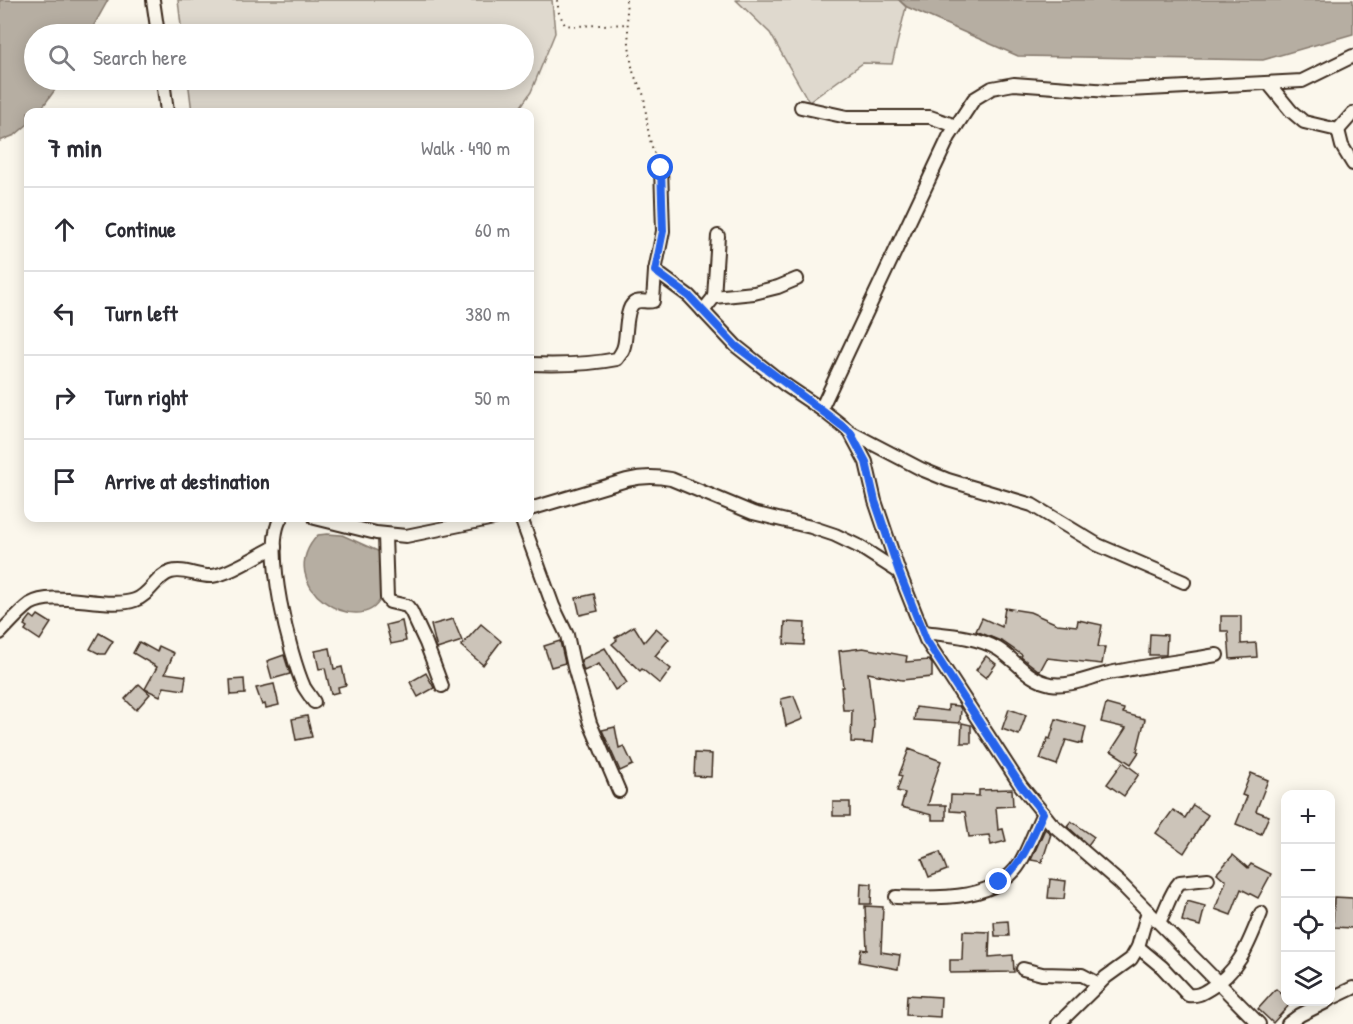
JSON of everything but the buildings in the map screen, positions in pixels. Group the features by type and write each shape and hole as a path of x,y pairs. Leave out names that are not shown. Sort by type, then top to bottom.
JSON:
{"street":[{"path":"153,0 157,24"},
{"path":"820,409 956,126 974,99 992,88 1014,84 1109,91 1302,81 1353,56"},
{"path":"1268,83 1304,122 1338,130"},
{"path":"164,90 166,108"},
{"path":"801,107 841,116 930,117 956,126"},
{"path":"1338,130 1353,113"},
{"path":"1338,130 1342,146 1353,164"},
{"path":"534,364 568,366 616,359 624,349 629,310 632,304 638,301 650,303 653,301 655,271 663,231 661,168"},
{"path":"703,311 714,297 718,236"},
{"path":"655,271 689,296 736,346 850,432 939,476 973,489 1032,505 1098,545 1184,582"},
{"path":"714,297 770,289 797,279"},
{"path":"850,432 866,462 875,501 899,572 923,632 932,650 1021,786 1051,823 1121,884 1258,1024"},
{"path":"534,508 627,480 657,476 677,481 753,513 835,535 860,547 899,572"},
{"path":"279,522 276,530 275,547 282,609 305,690 314,702"},
{"path":"331,522 385,535 419,534 475,522"},
{"path":"522,522 553,606 567,635 590,723 619,791"},
{"path":"385,535 387,598 390,602 407,606 411,611 442,686"},
{"path":"0,633 31,604 42,600 114,602 136,600 145,595 164,575 170,572 180,571 199,576 218,575 275,547"},
{"path":"923,632 975,639 988,644 1000,650 1028,674 1050,684 1064,684 1112,672 1218,655"},
{"path":"896,897 950,898 988,888 999,882 1019,864 1043,813"},
{"path":"1159,922 1172,891 1180,882 1208,879"},
{"path":"1058,1024 1099,984 1131,959 1138,947 1148,911"},
{"path":"1138,947 1162,967 1188,995 1198,996 1219,984 1233,971 1242,957 1261,913"},
{"path":"1023,969 1042,974 1082,975 1099,984"},
{"path":"1335,997 1353,988"},
{"path":"1288,1024 1299,1015 1318,1006"}],"path":[{"path":"557,0 559,13 565,25 628,24"},
{"path":"626,0 634,75 644,95 651,146 661,168"}],"shaded area":[{"path":"0,0 108,0 95,24 24,24 24,90 55,90 42,108 24,108 24,127 15,135 0,141"},
{"path":"178,0 552,0 555,33 534,85 534,24 181,24"},
{"path":"736,0 899,0 906,7 892,64 863,63 809,102 770,33"},
{"path":"899,0 1353,0 1353,34 1263,60 1018,56 907,7"},
{"path":"189,90 532,90 520,108 192,108"},
{"path":"318,535 342,535 380,552 384,587 381,598 371,609 356,613 340,610 324,601 312,588 305,572 306,554"}],"route":[{"path":"661,168 663,231 655,271 689,296 736,346 850,432 866,462 875,501 899,572 926,640 1021,786 1043,813 1019,864 999,882"}]}
